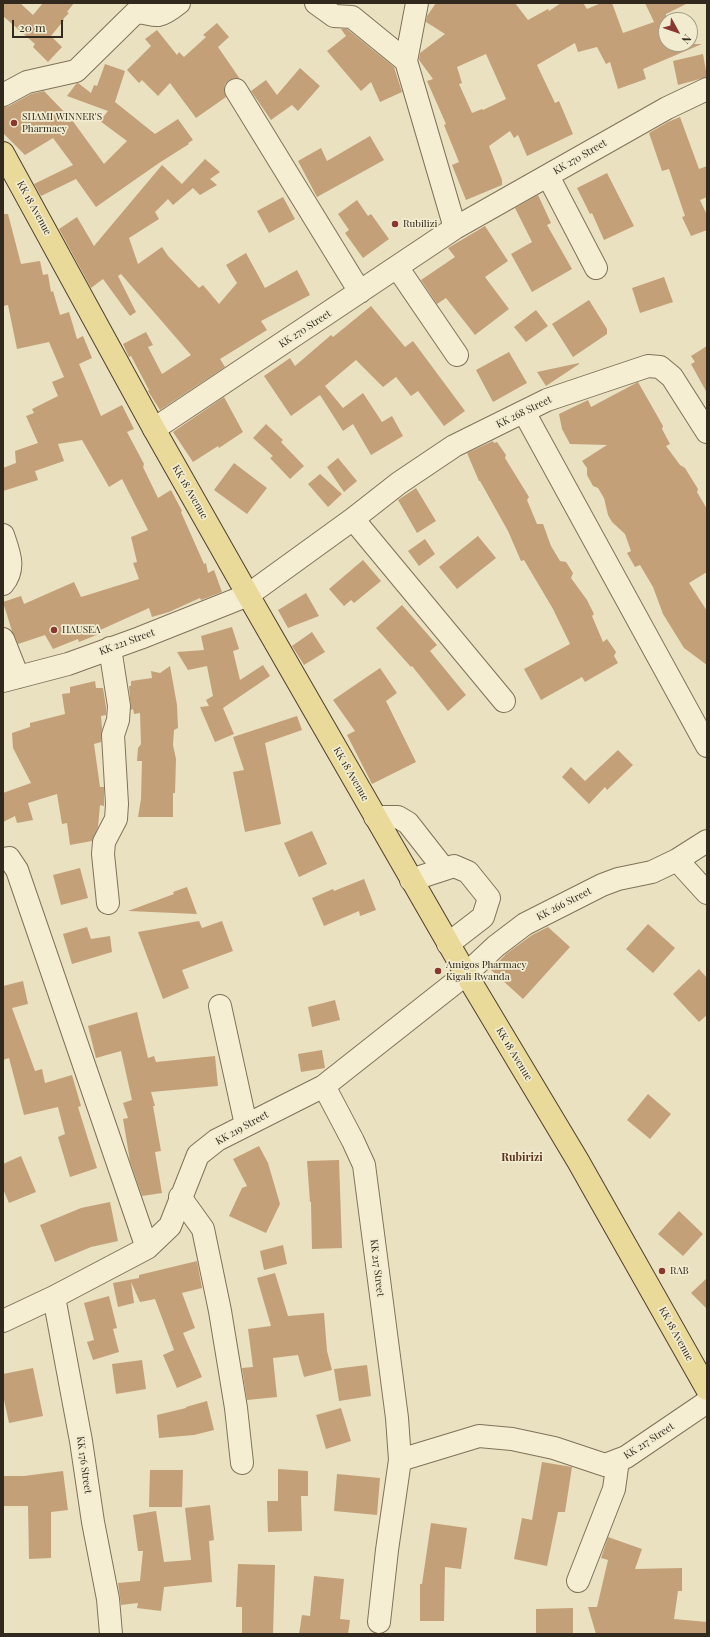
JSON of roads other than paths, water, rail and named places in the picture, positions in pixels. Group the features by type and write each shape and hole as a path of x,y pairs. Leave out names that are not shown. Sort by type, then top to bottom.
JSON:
{"main road":[{"name":"KK 18 Avenue","path":"3,153 154,428 248,595 448,944 578,1160 707,1389"}],"street":[{"path":"3,95 27,82 76,71 135,13 139,12 159,15 179,3"},
{"path":"316,3 334,16 352,17 406,61"},
{"path":"417,3 406,61 456,228"},
{"path":"236,90 360,292"},
{"name":"KK 270 Street","path":"154,428 456,228 667,108 705,96"},
{"path":"548,176 596,268"},
{"path":"397,267 457,355"},
{"name":"KK 268 Street","path":"248,595 353,519 399,483 454,446 547,400 648,366 660,367 672,377 707,432"},
{"path":"524,412 707,746"},
{"path":"353,519 504,701"},
{"path":"3,535 10,559 9,577 3,584"},
{"name":"KK 221 Street","path":"10,679 68,664 248,595"},
{"path":"3,639 10,679"},
{"path":"108,903 103,854 104,842 116,819 117,804 113,735 118,720 119,706 110,648"},
{"path":"375,816 398,817 408,823 444,869"},
{"name":"KK 266 Street","path":"466,974 496,946 525,924 602,885 618,879 652,872 677,860 707,841"},
{"path":"3,859 9,858 17,870 146,1248"},
{"path":"677,860 707,893"},
{"path":"411,880 454,866 468,872 489,898 483,917 448,944"},
{"name":"KK 219 Street","path":"3,1321 54,1297 146,1248 170,1226 180,1197 198,1155 217,1140 324,1086 466,974"},
{"path":"220,1006 246,1125"},
{"name":"KK 217 Street","path":"324,1086 354,1141 364,1166 397,1418 400,1460 387,1550 379,1622"},
{"path":"180,1197 203,1228 220,1310 236,1408 242,1463"},
{"name":"KK 176 Street","path":"54,1297 81,1441 93,1522 108,1599 111,1634"},
{"name":"KK 217 Street","path":"400,1460 479,1436 512,1439 554,1448 605,1465 626,1457 707,1402"},
{"path":"578,1581 614,1489 618,1460"}],"place":[{"name":"SHAMI WINNER'S Pharmacy","path":"14,123"},
{"name":"Rubilizi","path":"395,224"},
{"name":"HAUSEA","path":"54,630"},
{"name":"Amigos Pharmacy Kigali Rwanda","path":"438,971"},
{"name":"RAB","path":"662,1271"}],"district":[{"name":"Rubirizi","path":"522,1158"}]}
